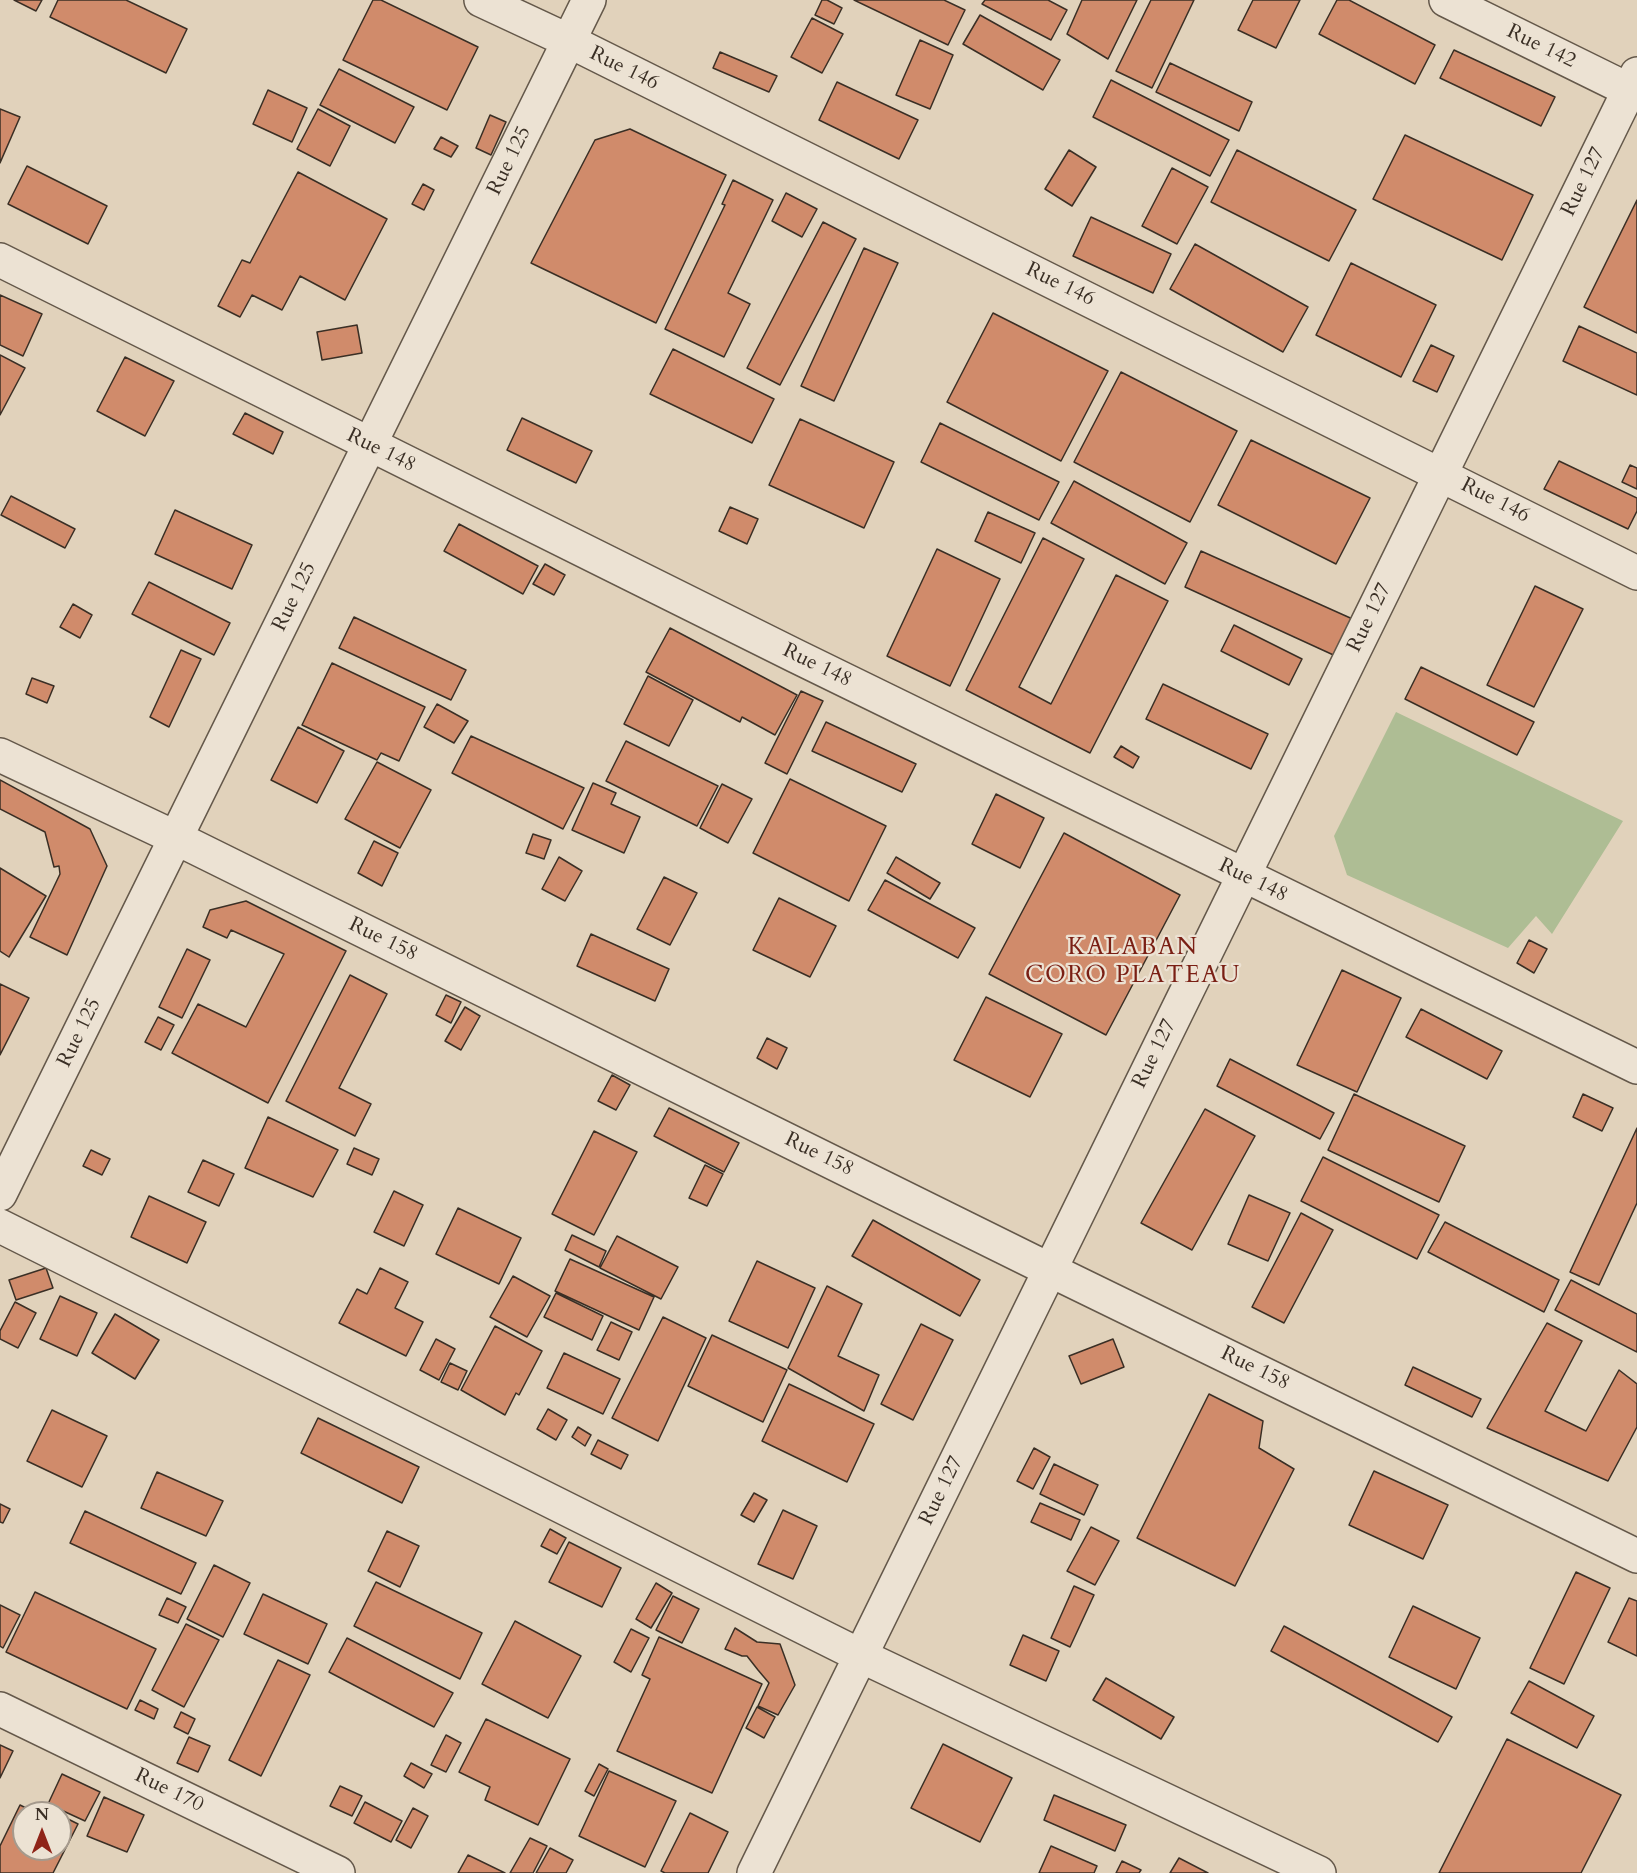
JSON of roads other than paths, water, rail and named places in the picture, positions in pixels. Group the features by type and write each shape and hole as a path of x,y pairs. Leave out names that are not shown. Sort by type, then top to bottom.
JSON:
{"street":[{"name":"Rue 146","path":"481,0 568,41 1637,573"},
{"name":"Rue 125","path":"0,1194 589,0"},
{"name":"Rue 142","path":"1446,0 1634,86"},
{"name":"Rue 127","path":"754,1873 1440,474 1634,86"},
{"name":"Rue 148","path":"0,260 369,445 1243,876 1637,1067"},
{"name":"Rue 158","path":"0,755 176,838 1050,1270 1637,1556"},
{"path":"0,1226 861,1656 1319,1873"},
{"name":"Rue 170","path":"0,1709 338,1873"}],"district":[{"name":"KALABAN CORO PLATEAU","path":"1133,962"}]}
